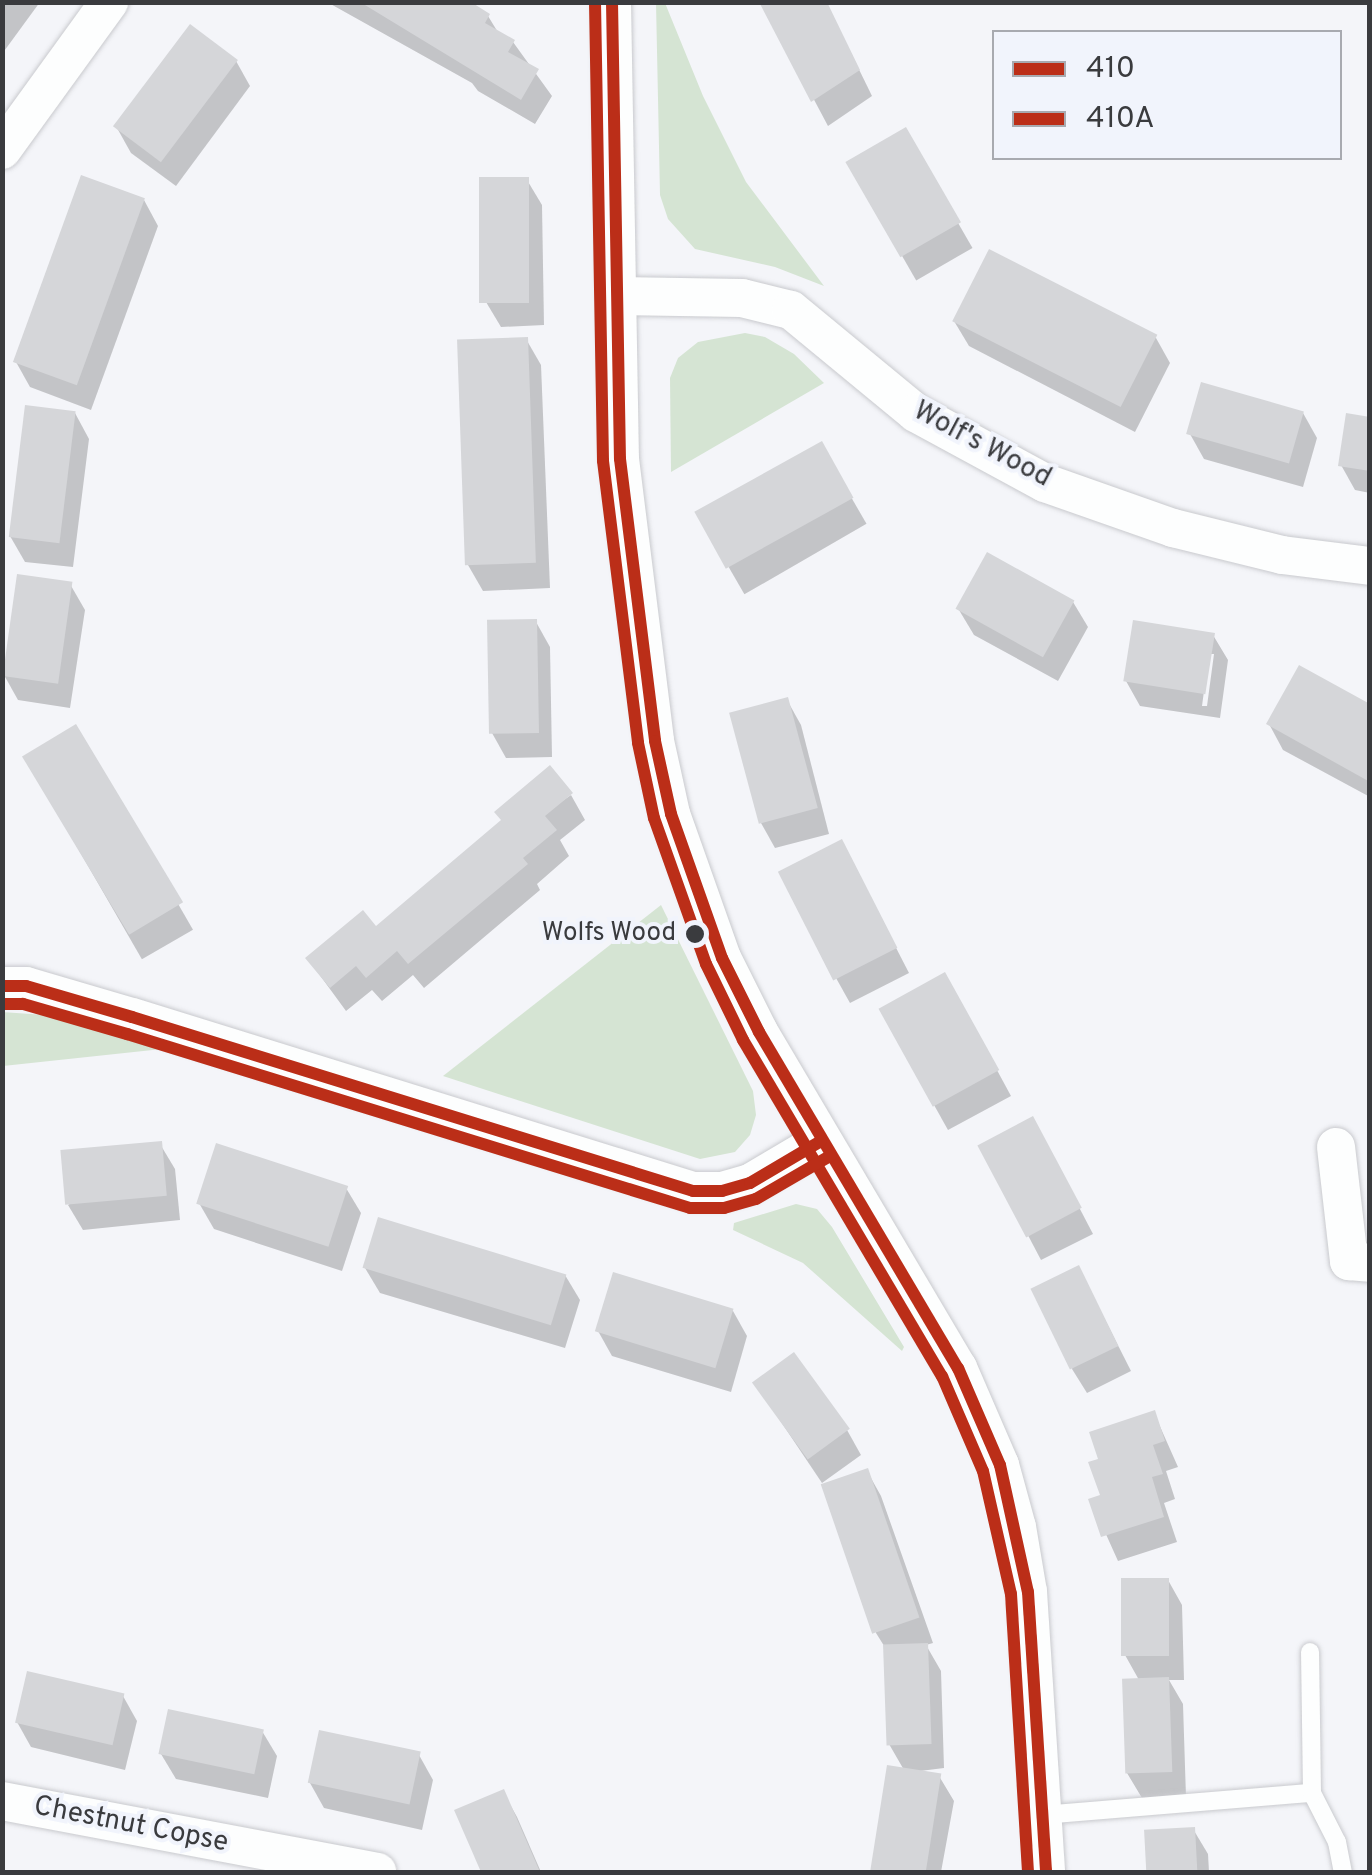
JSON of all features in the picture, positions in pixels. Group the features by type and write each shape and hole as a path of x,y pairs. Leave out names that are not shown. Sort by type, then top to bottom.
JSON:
{"street":[{"path":"2,150 108,2"},
{"path":"612,2 620,458 655,741 671,814 722,958 821,1141 958,1368 1000,1465 1018,1527 1028,1592 1046,1872"},
{"name":"Wolf's Wood","path":"618,296 742,298 790,310 916,412 1046,482 1173,528 1282,555 1370,566"},
{"path":"2,986 26,986 132,1016 693,1190 722,1190 750,1183 821,1141"},
{"path":"1336,1146 1349,1260 1370,1263"},
{"name":"Chestnut Copse","path":"2,1801 377,1872"}],"lane":[{"path":"1310,1652 1312,1793 1337,1842 1343,1872"},
{"path":"1042,1815 1312,1793"}],"green space":[{"path":"656,3 665,3 703,96 746,182 824,286 775,267 695,249 668,219 660,195"},
{"path":"745,333 765,337 794,354 824,383 671,472 670,378 678,358 698,342"},
{"path":"661,905 753,1091 756,1115 750,1135 735,1152 700,1159 443,1076"},
{"path":"2,1012 59,1016 162,1045 162,1049 3,1066"},
{"path":"796,1204 817,1209 832,1227 904,1347 902,1351 803,1263 733,1230 734,1223"}],"building":[{"path":"360,2 471,2 490,14 485,23 515,40 508,52 539,69 521,100"},
{"path":"759,2 827,2 860,70 811,102"},
{"path":"190,24 238,60 161,162 113,126"},
{"path":"906,127 961,222 900,257 845,162"},
{"path":"81,175 145,198 77,385 13,362"},
{"path":"479,177 529,177 529,303 479,303"},
{"path":"989,249 1157,335 1121,407 952,321"},
{"path":"528,337 536,563 465,565 457,339"},
{"path":"1201,382 1304,411 1289,463 1186,434"},
{"path":"25,405 76,411 59,543 9,537"},
{"path":"1346,413 1370,417 1370,471 1338,466"},
{"path":"822,441 854,498 726,569 694,512"},
{"path":"987,552 1074,600 1043,657 955,609"},
{"path":"17,574 72,582 58,684 3,676"},
{"path":"537,619 539,733 489,734 487,620"},
{"path":"1133,620 1215,633 1205,694 1123,681"},
{"path":"1299,665 1370,704 1370,782 1266,724"},
{"path":"788,697 818,808 759,824 729,713"},
{"path":"76,724 183,902 129,935 22,756"},
{"path":"550,765 573,793 545,816 557,830 523,858 528,864 408,964 397,951 366,978 356,966 330,988 305,958 363,910 376,926 501,820 494,812"},
{"path":"842,839 897,948 833,980 778,872"},
{"path":"945,972 999,1070 933,1107 879,1009"},
{"path":"1033,1116 1082,1208 1026,1237 977,1146"},
{"path":"162,1141 167,1196 65,1205 60,1150"},
{"path":"216,1143 348,1186 328,1247 196,1204"},
{"path":"378,1217 566,1275 551,1325 363,1268"},
{"path":"1079,1265 1118,1346 1070,1370 1030,1289"},
{"path":"613,1272 733,1309 715,1368 595,1331"},
{"path":"794,1352 850,1429 808,1459 752,1383"},
{"path":"1155,1410 1165,1441 1153,1445 1163,1474 1152,1477 1164,1517 1101,1537 1088,1499 1100,1495 1088,1462 1098,1459 1089,1432"},
{"path":"868,1468 919,1617 872,1634 821,1484"},
{"path":"1121,1578 1169,1578 1169,1656 1121,1656"},
{"path":"928,1643 932,1744 887,1746 883,1645"},
{"path":"27,1671 124,1693 113,1745 15,1723"},
{"path":"1169,1677 1172,1772 1125,1774 1122,1679"},
{"path":"168,1709 264,1729 254,1774 158,1754"},
{"path":"319,1730 421,1752 410,1804 308,1783"},
{"path":"887,1765 941,1774 926,1872 870,1872"},
{"path":"504,1789 540,1872 481,1872 454,1810"},
{"path":"1195,1827 1197,1872 1146,1872 1144,1830"}],"transit line":[{"name":"410A","path":"595,2 603,461 638,743 654,818 706,964 743,1040 942,1376 983,1471 1011,1594 1028,1872"},
{"name":"410","path":"612,2 620,459 655,741 671,814 722,958 759,1032 958,1368 1000,1465 1028,1592 1046,1872"},
{"name":"410","path":"2,986 26,986 132,1017 693,1191 722,1191 750,1183 821,1141"},
{"name":"410A","path":"2,1004 23,1004 127,1034 690,1208 724,1208 756,1199 830,1156"}],"place":[{"name":"Wolfs Wood","path":"695,934"}]}
